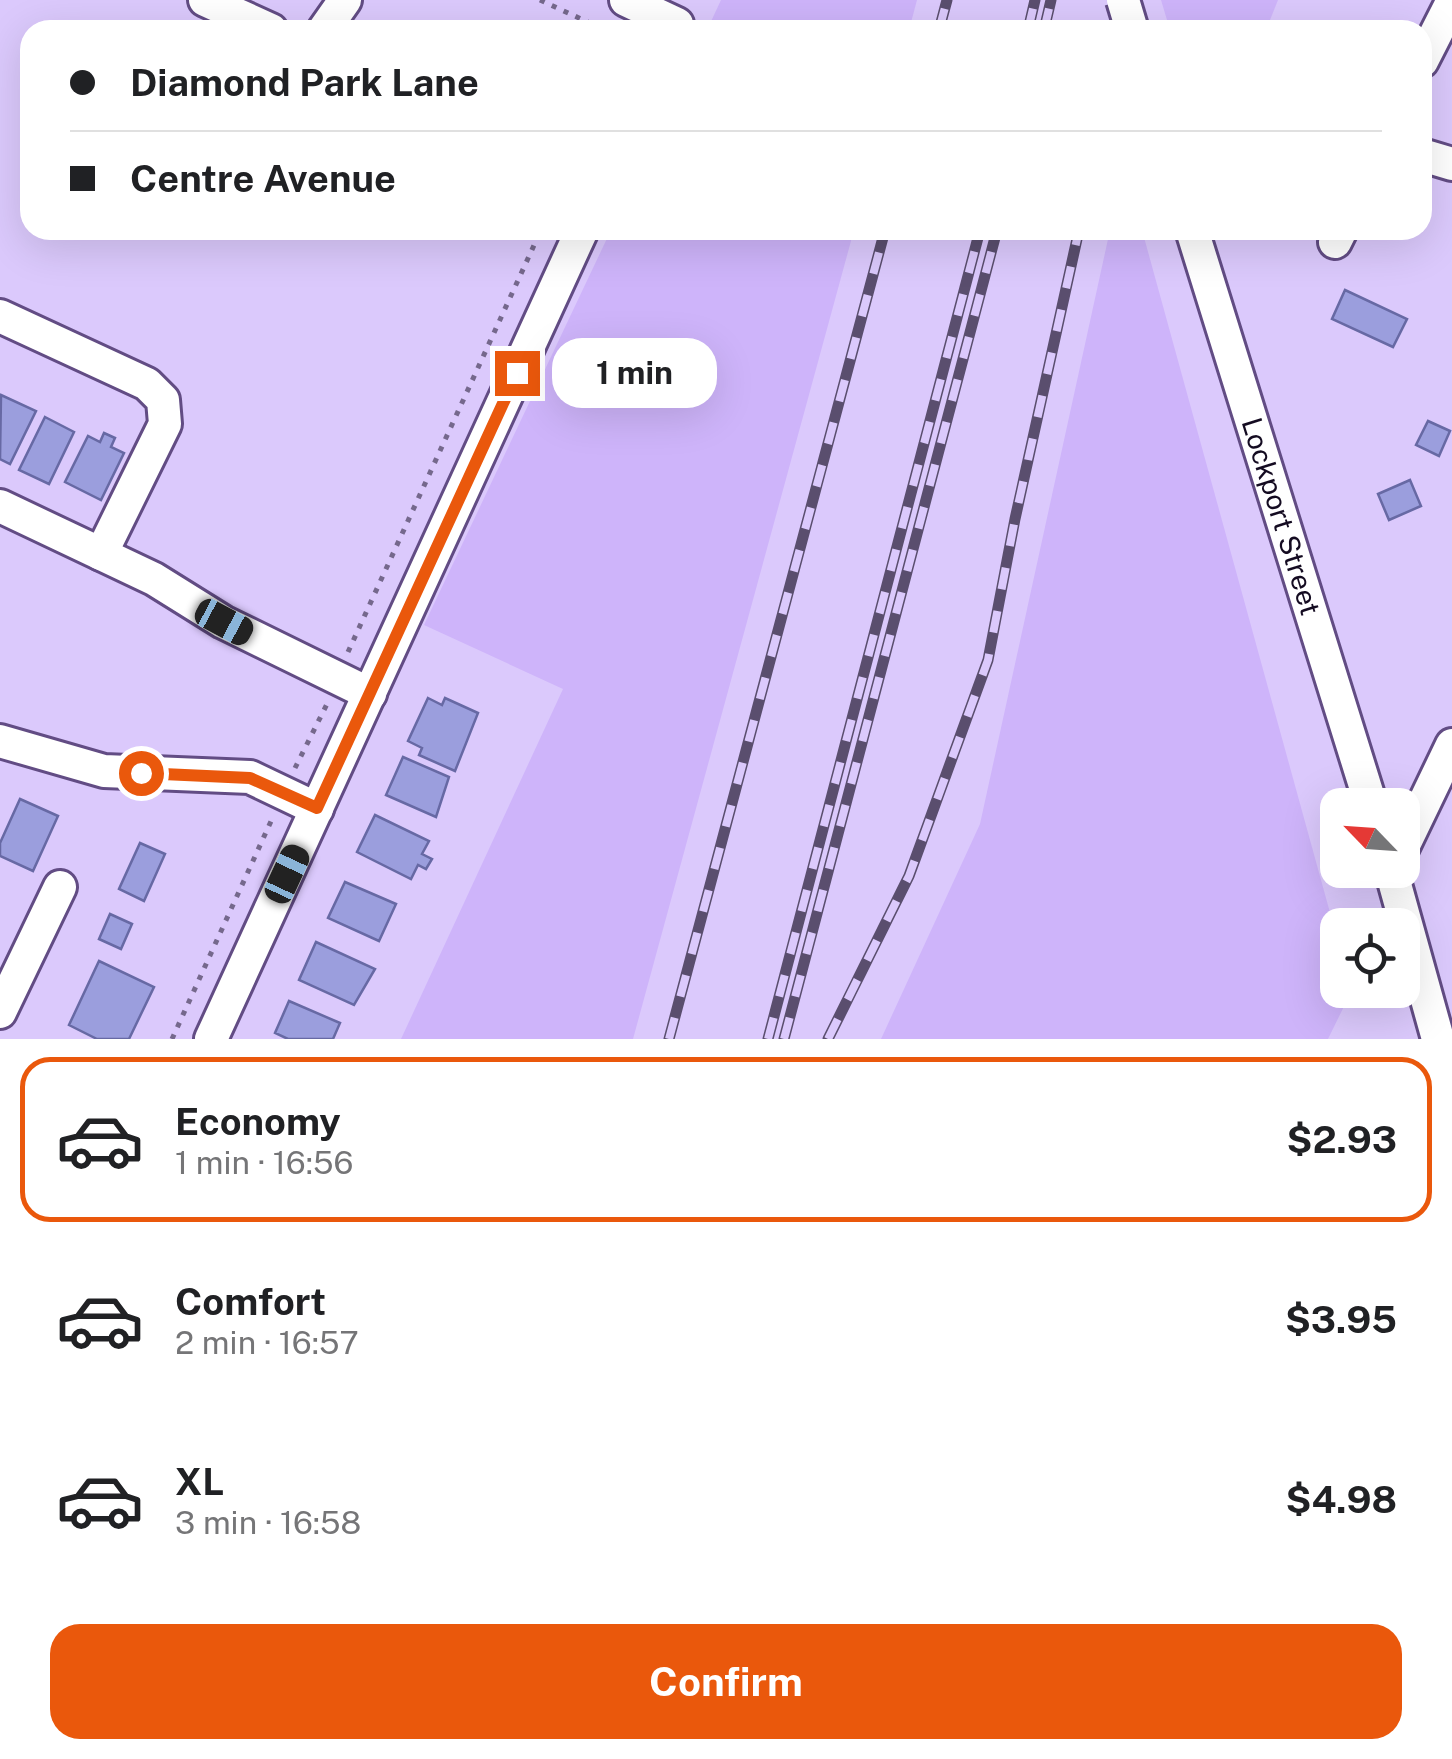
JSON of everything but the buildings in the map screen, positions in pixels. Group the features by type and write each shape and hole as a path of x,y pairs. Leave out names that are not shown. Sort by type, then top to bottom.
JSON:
{"street":[{"path":"205,0 249,20"},
{"path":"626,0 680,18"},
{"path":"1432,42 1452,2"},
{"path":"211,1039 577,240"},
{"name":"Lockport Street","path":"1195,240 1366,788"},
{"path":"0,316 147,384 163,400 165,424 101,554"},
{"path":"0,506 154,579 282,653 370,694"},
{"path":"0,741 104,772 250,778 317,808"},
{"path":"1420,812 1452,746"},
{"path":"0,1012 13,950 60,887"},
{"path":"1397,888 1438,1039"}],"path":[{"path":"540,0 583,20"},
{"path":"345,659 536,240"},
{"path":"172,1039 324,707"}],"shaded area":[{"path":"721,0 917,0 912,20 712,20"},
{"path":"1161,0 1278,0 1270,20 1167,20"},
{"path":"606,240 851,240 633,1039 401,1039 563,689 424,625"},
{"path":"1108,240 1145,240 1320,876 1320,888 1329,908 1320,908 1320,1008 1343,1008 1328,1039 881,1039 980,824"}],"railway":[{"path":"942,20 947,0"},
{"path":"1030,20 1035,0"},
{"path":"1046,20 1051,0"},
{"path":"1126,20 1131,0"},
{"path":"669,1039 882,240"},
{"path":"768,1039 977,240"},
{"path":"784,1039 994,240"},
{"path":"828,1039 909,876 988,660 1077,240"}],"route":[{"path":"141,773 250,778 317,808 517,373"}]}
